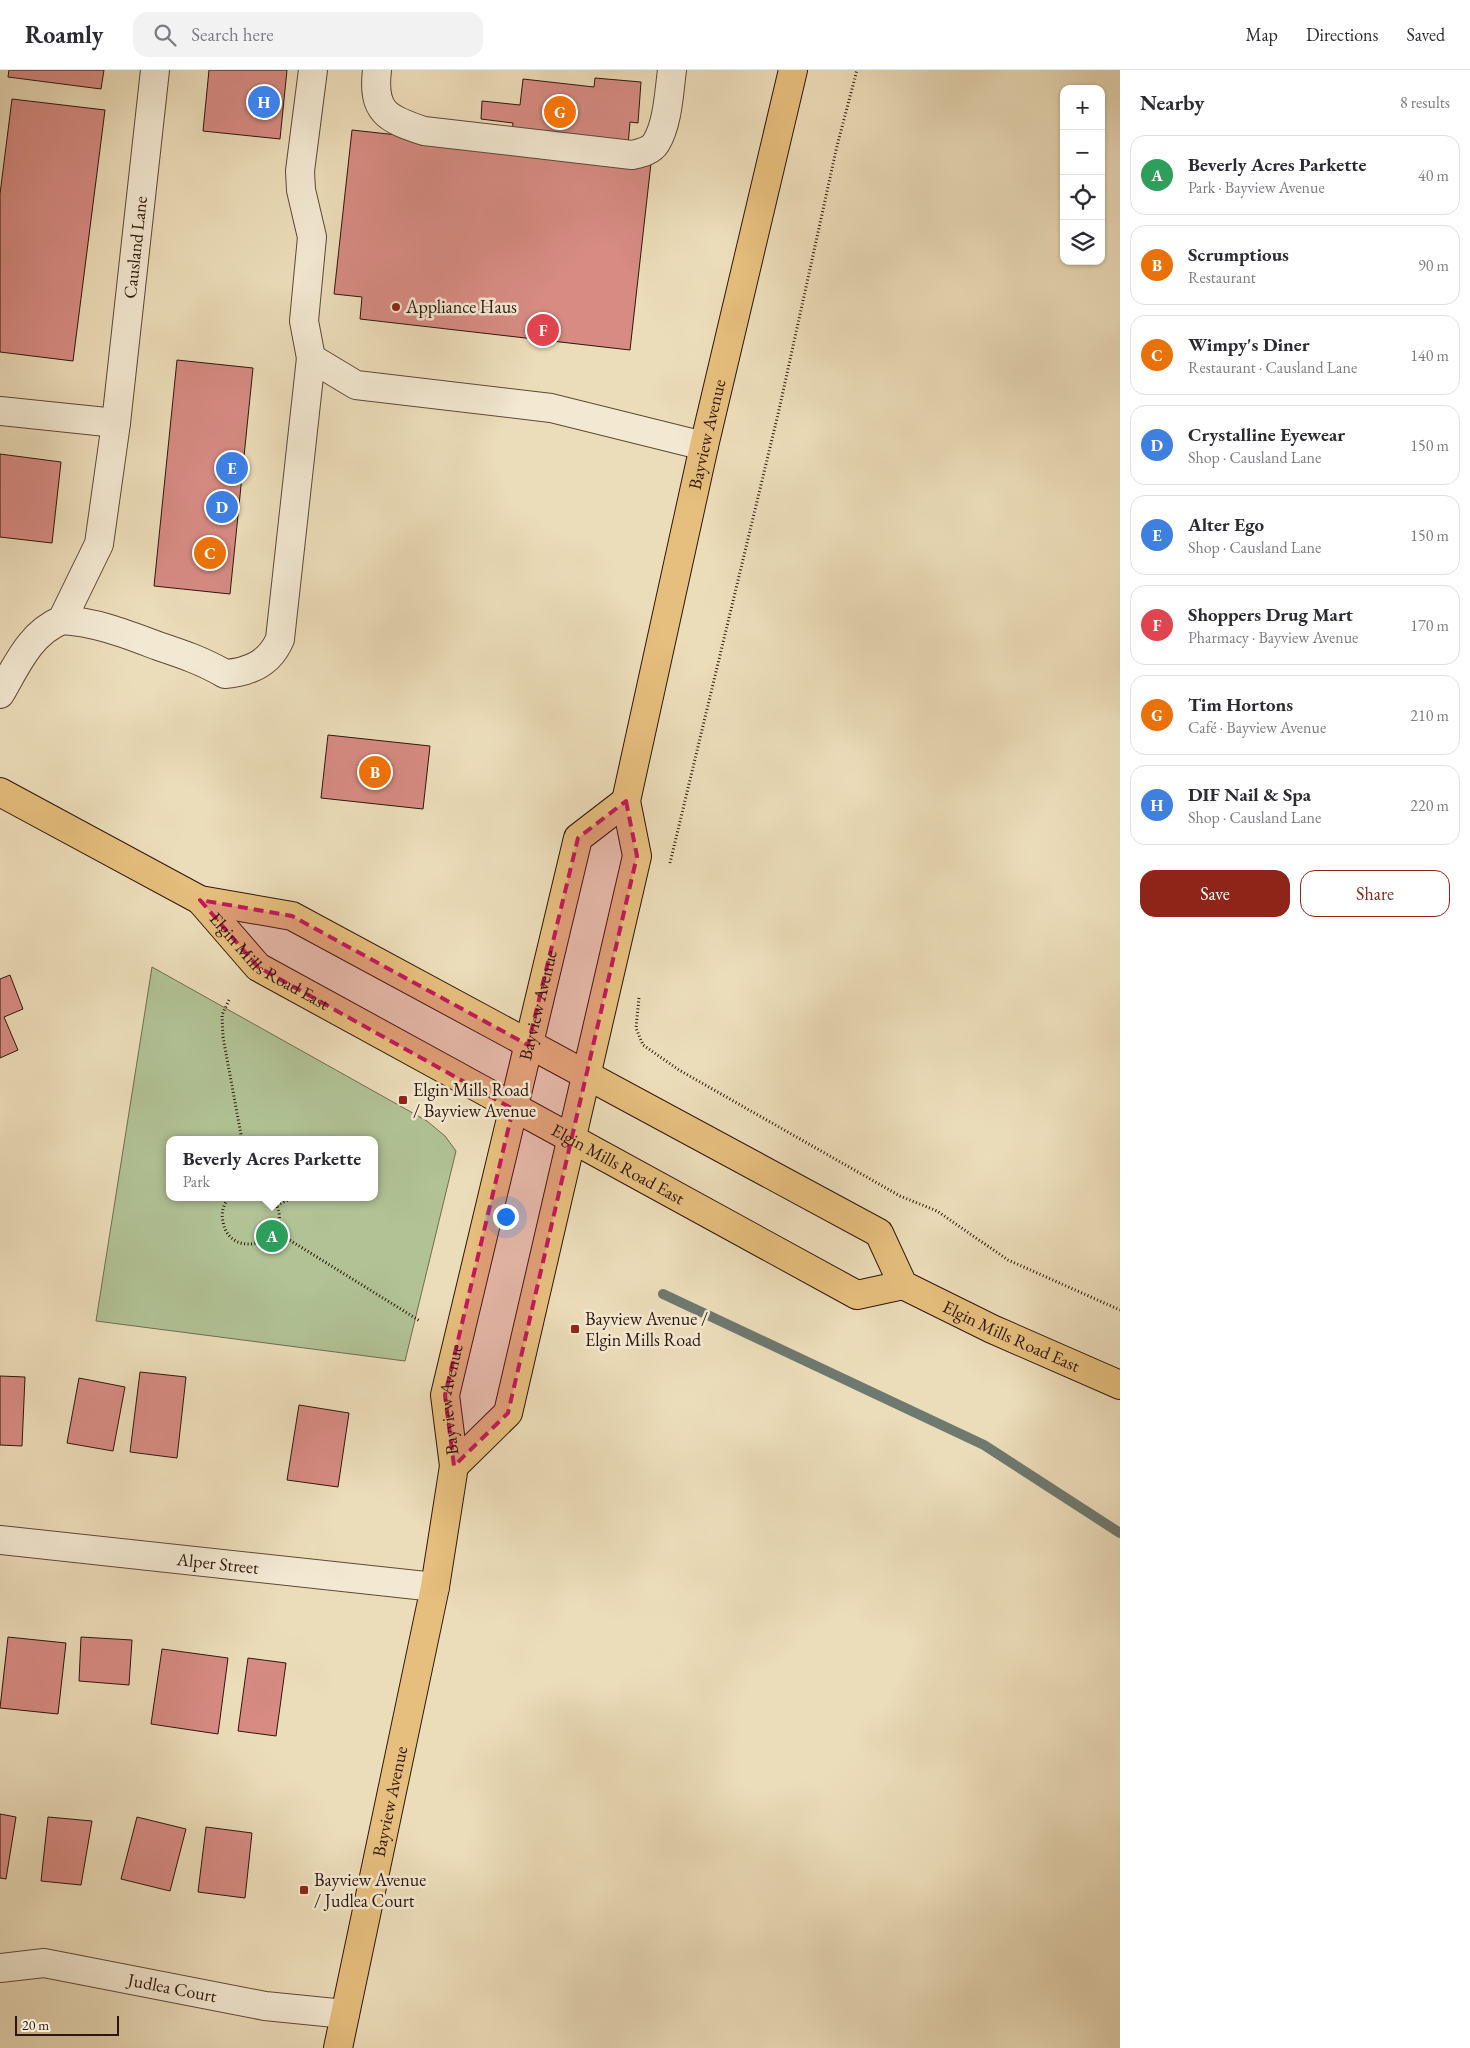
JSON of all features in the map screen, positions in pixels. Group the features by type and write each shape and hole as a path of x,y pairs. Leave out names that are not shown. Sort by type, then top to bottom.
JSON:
{"main road":[{"name":"Bayview Avenue","path":"454,1466 508,1413 637,856 626,801 704,446 793,70"},
{"name":"Elgin Mills Road East","path":"0,792 200,900 292,916 879,1233 903,1285 992,1330 1120,1385"},
{"name":"Bayview Avenue","path":"338,2048 435,1587 454,1466 445,1395 578,838 626,801"},
{"name":"Elgin Mills Road East","path":"200,900 258,967 571,1140 857,1295 903,1285"}],"street":[{"name":"Causland Lane","path":"62,620 99,544 116,423 155,70"},
{"path":"0,694 30,644 48,626 62,620 87,621 122,632 203,661 225,674 249,670 260,664 271,655 280,639 311,358 304,321 312,237 301,190 300,171 313,70"},
{"path":"377,70 374,91 377,101 384,112 402,124 417,129 632,156 647,151 656,144 666,111 672,70"},
{"path":"311,358 356,384 551,408 704,446"},
{"path":"0,411 116,423"},
{"name":"Alper Street","path":"0,1540 435,1587"},
{"name":"Judlea Court","path":"0,1968 44,1963 266,2006 345,2014"}],"path":[{"path":"669,866 779,410 836,146 857,70"},
{"path":"639,992 636,1028 643,1045 679,1070 900,1196 937,1211 1008,1260 1120,1310"},
{"path":"229,1000 222,1015 223,1037 241,1136"},
{"path":"227,1201 223,1208 224,1226 234,1240 252,1245 261,1243 275,1232 278,1223 277,1205 274,1201"},
{"path":"277,1205 286,1201"},
{"path":"275,1232 420,1321"}],"highlighted area":[{"path":"626,801 637,856 508,1413 454,1466 445,1395 513,1109 258,967 200,900 292,916 528,1045 578,838"}],"green space":[{"path":"152,967 427,1121 445,1136 456,1151 405,1361 96,1321"}],"building":[{"path":"9,70 104,70 101,89 8,77"},
{"path":"209,70 287,70 280,139 203,131"},
{"path":"595,78 641,82 638,123 630,122 628,145 512,133 513,123 481,119 482,101 520,105 523,79 594,87"},
{"path":"12,99 105,110 73,361 0,352 0,194"},
{"path":"352,130 651,163 630,350 360,319 362,297 334,294"},
{"path":"177,360 253,368 230,594 154,586"},
{"path":"0,454 61,462 52,543 0,537"},
{"path":"328,735 430,746 423,809 321,798"},
{"path":"10,975 23,1009 4,1017 18,1050 0,1058 0,979"},
{"path":"140,1372 186,1377 177,1458 130,1452"},
{"path":"0,1376 25,1377 22,1446 0,1445"},
{"path":"79,1378 125,1387 113,1451 67,1443"},
{"path":"299,1405 349,1413 338,1487 287,1480"},
{"path":"8,1637 66,1643 58,1714 0,1708"},
{"path":"81,1637 132,1640 129,1685 79,1681"},
{"path":"162,1649 228,1658 218,1734 151,1724"},
{"path":"248,1658 286,1663 276,1736 238,1731"},
{"path":"0,1814 16,1817 6,1879 0,1878"},
{"path":"48,1817 92,1821 81,1885 41,1881"},
{"path":"137,1817 186,1829 170,1891 121,1879"},
{"path":"206,1827 252,1833 245,1898 198,1892"}],"waterway":[{"path":"663,1294 984,1445 1120,1533"}],"place":[{"name":"DIF Nail & Spa","path":"264,102"},
{"name":"Tim Hortons","path":"560,112"},
{"name":"Appliance Haus","path":"396,307"},
{"name":"Shoppers Drug Mart","path":"543,330"},
{"name":"Alter Ego","path":"232,468"},
{"name":"Crystalline Eyewear","path":"222,507"},
{"name":"Wimpy's Diner","path":"210,553"},
{"name":"Scrumptious","path":"375,772"},
{"name":"Elgin Mills Road / Bayview Avenue","path":"403,1100"},
{"name":"Beverly Acres Parkette","path":"272,1236"},
{"name":"Bayview Avenue / Elgin Mills Road","path":"575,1329"},
{"name":"Bayview Avenue / Judlea Court","path":"304,1890"}]}
